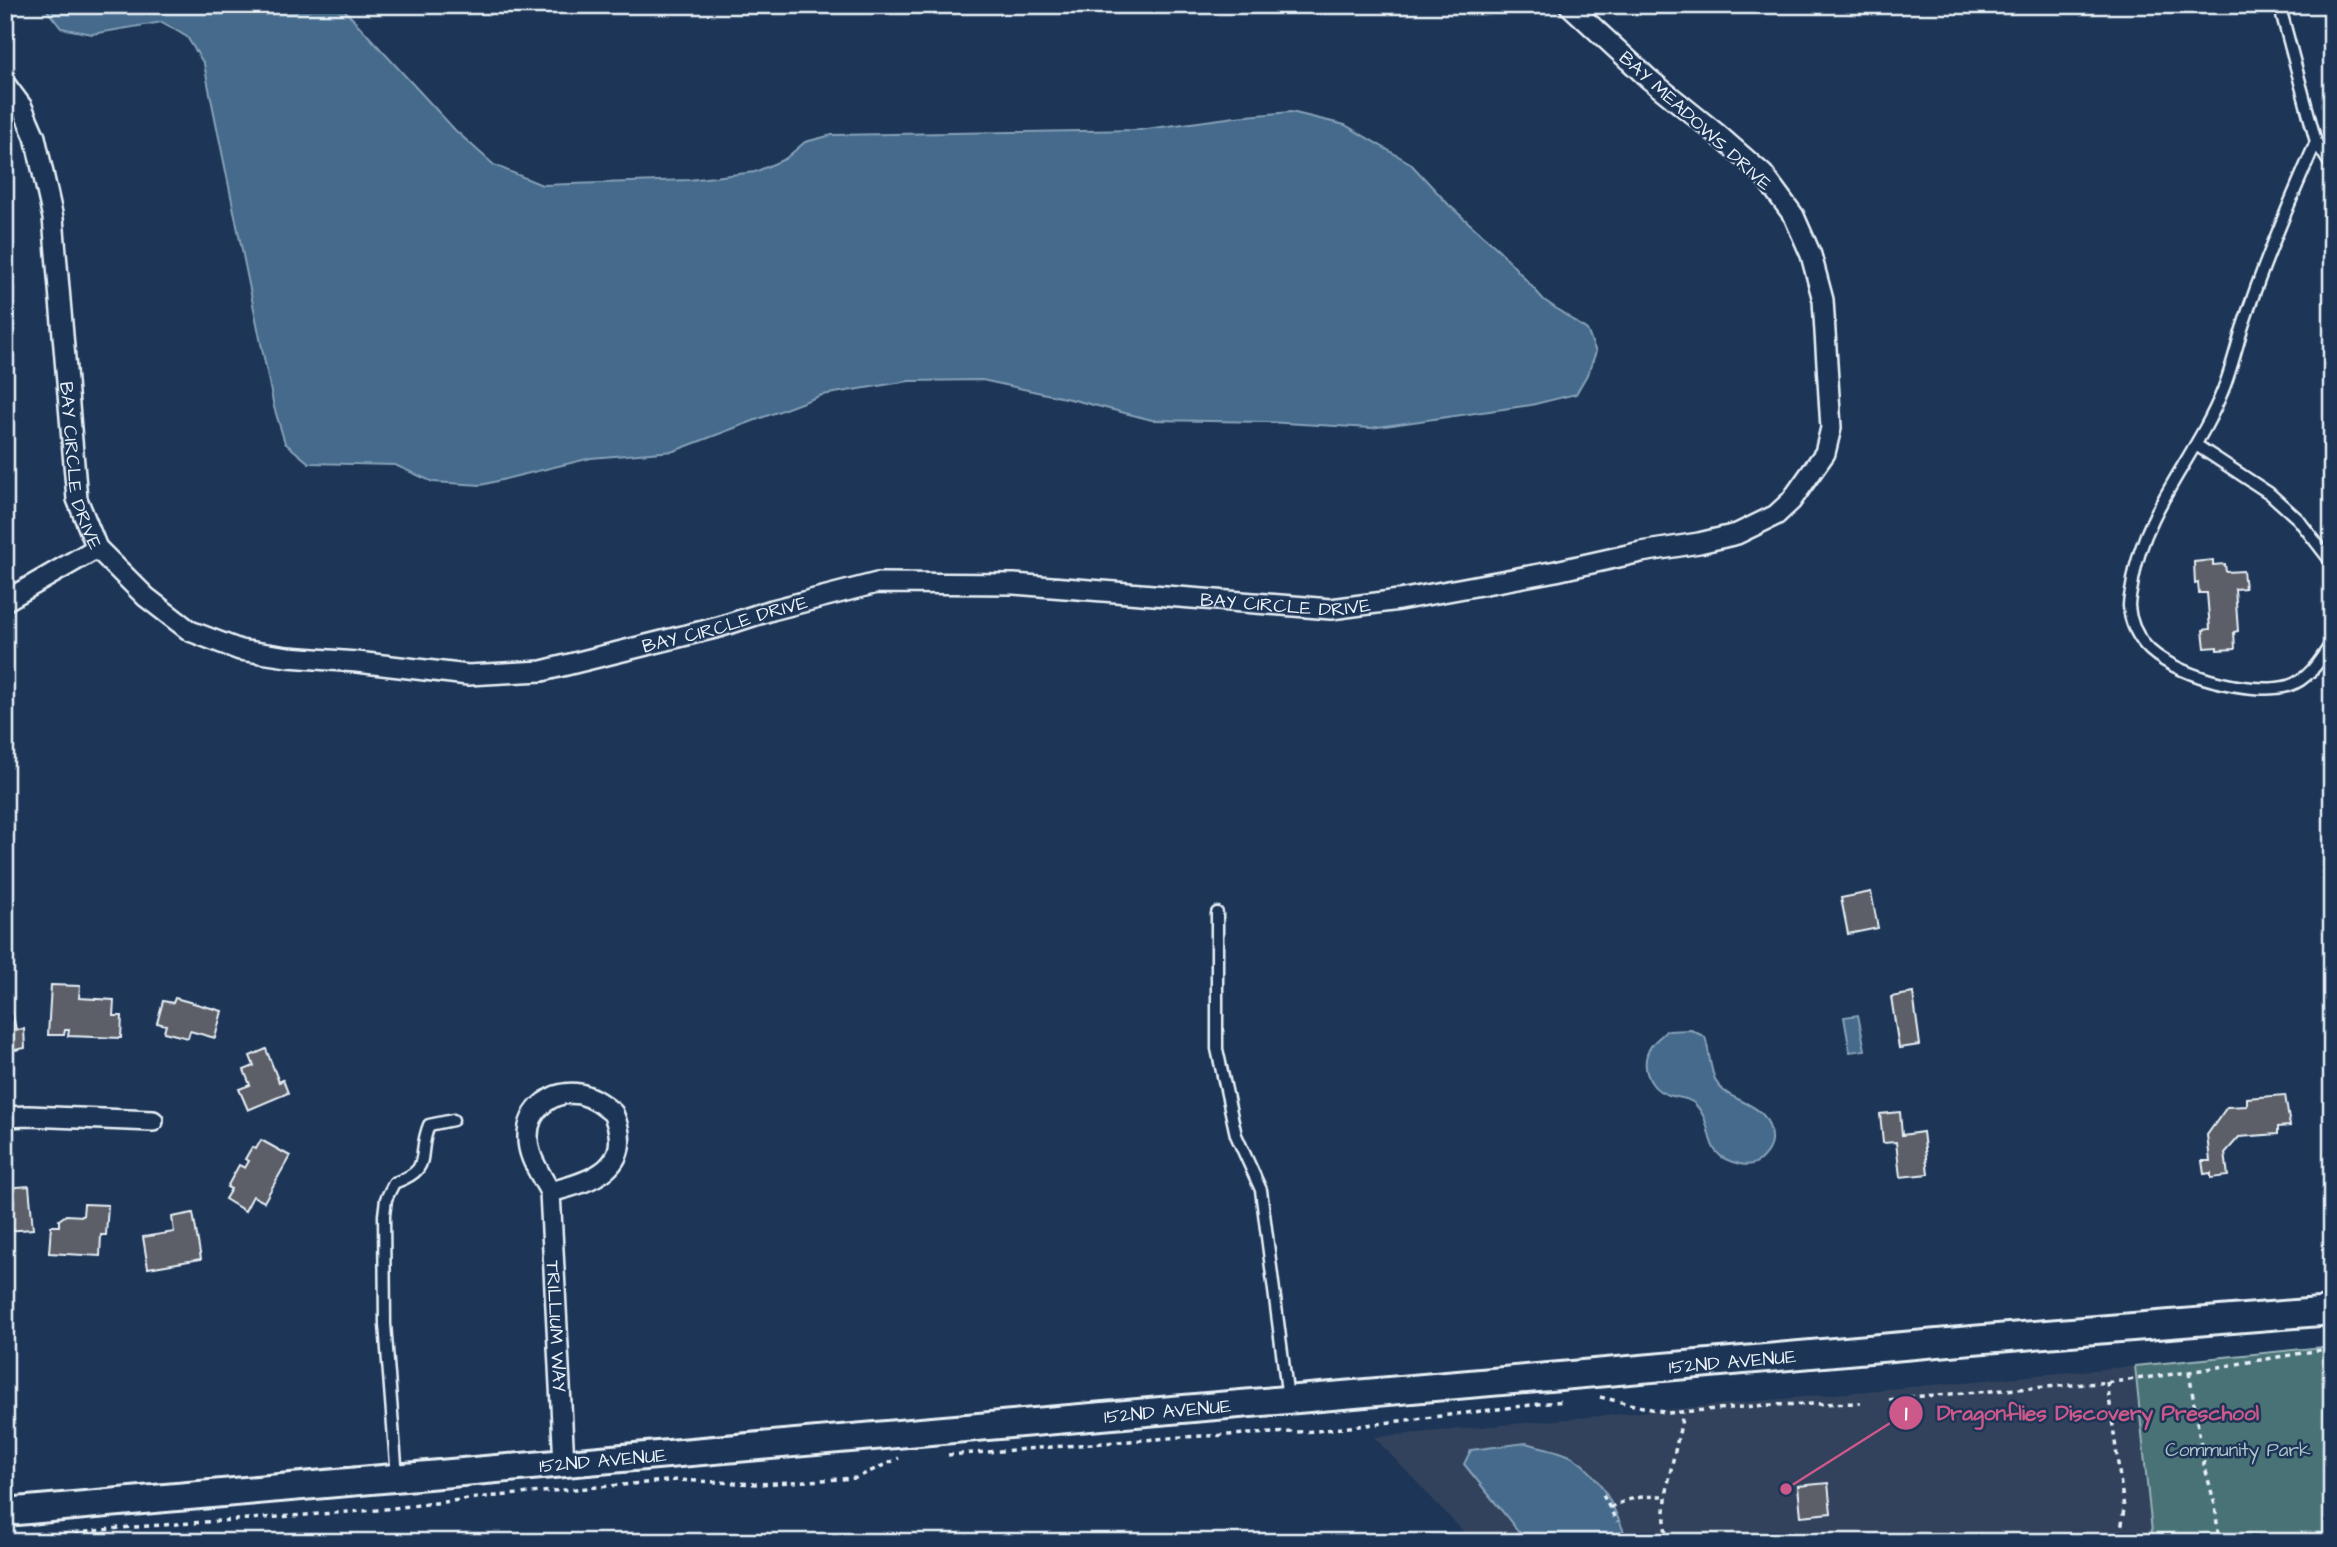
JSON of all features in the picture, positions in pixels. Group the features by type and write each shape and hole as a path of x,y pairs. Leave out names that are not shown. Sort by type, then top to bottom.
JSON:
{"street":[{"name":"BAY MEADOWS DRIVE","path":"1569,5 1649,79 1763,174 1794,216 1811,255 1823,300 1831,428 1825,453"},
{"name":"BAY CIRCLE DRIVE","path":"5,84 22,107 35,137 53,218 76,499 97,548 146,597 190,631 240,650 468,675 542,671 719,627 772,610 877,583 1014,584 1331,610 1556,571 1737,534 1776,515 1791,501 1825,453"},
{"path":"5,601 97,548"},
{"name":"TRILLIUM WAY","path":"550,1192 599,1175 616,1157 621,1142 613,1113 590,1098 566,1093 550,1099 537,1107 529,1121 530,1156 550,1192 564,1463"},
{"path":"5,1117 153,1121"},
{"name":"152ND AVENUE","path":"5,1512 2075,1331 2332,1311"}],"lane":[{"path":"2281,5 2316,142 2332,167"},
{"path":"2316,142 2258,286 2223,391 2196,445 2159,505 2136,567 2129,606 2134,628 2146,646 2168,663 2222,683 2257,689 2290,686 2314,669 2332,642"},
{"path":"2196,445 2269,493 2298,519 2332,563"},
{"path":"1217,913 1217,1049 1236,1135 1261,1190 1288,1400"},
{"path":"397,1478 385,1324 386,1199 394,1183 413,1177 420,1166 424,1137 429,1125 453,1120"}],"path":[{"path":"1889,1400 2107,1382 2189,1372 2332,1348"},
{"path":"2189,1372 2204,1464 2215,1505 2219,1542"},
{"path":"2107,1382 2124,1508 2117,1542"},
{"path":"1599,1397 1668,1413 1767,1405 1861,1403"},
{"path":"947,1455 1182,1437 1317,1431 1573,1400"},
{"path":"1667,1542 1664,1528 1666,1496 1684,1412"},
{"path":"5,1542 120,1528 377,1510 485,1497 678,1480 759,1484 856,1478 898,1458 910,1457"},
{"path":"1603,1495 1617,1522"},
{"path":"1609,1508 1639,1496 1666,1496"},
{"path":"1977,1536 1977,1542"}],"shaded area":[{"path":"47,5 340,5 455,130 494,165 542,185 689,180 755,172 785,159 805,142 832,135 1139,130 1291,112 1345,125 1410,163 1449,205 1500,251 1544,300 1587,330 1596,352 1576,394 1531,405 1371,428 1266,422 1152,420 982,380 909,381 822,395 674,451 591,458 481,485 433,482 395,465 309,463 285,443 274,407 204,64 187,37 162,22 92,34 61,28 46,9"},
{"path":"1858,1015 1865,1050 1850,1052 1844,1017"},
{"path":"1691,1030 1705,1037 1717,1083 1731,1096 1757,1109 1769,1125 1770,1147 1755,1163 1740,1164 1719,1155 1696,1105 1690,1100 1659,1091 1647,1074 1648,1053 1666,1031"},
{"path":"2135,1366 2153,1542 1473,1542 1374,1437"},
{"path":"1526,1443 1564,1453 1593,1474 1607,1496 1628,1542 1527,1542 1464,1464 1471,1450"}],"green space":[{"name":"Community Park","path":"2332,1346 2332,1542 2153,1542 2135,1366"}],"building":[{"path":"2213,560 2213,565 2225,564 2226,572 2243,571 2245,588 2235,589 2238,631 2234,632 2235,649 2205,648 2203,630 2210,629 2207,593 2199,593 2198,583 2195,584 2194,562"},
{"path":"1871,892 1878,928 1848,934 1841,898"},
{"path":"51,985 80,986 79,998 114,1000 113,1016 122,1016 121,1038 68,1036 69,1030 65,1030 64,1035 48,1035"},
{"path":"1913,993 1920,1045 1899,1048 1891,997"},
{"path":"175,998 222,1011 215,1038 190,1031 188,1038 164,1032 166,1025 157,1023 163,1001 173,1003"},
{"path":"11,1005 16,1030 24,1029 25,1048 5,1052 5,1006"},
{"path":"266,1049 279,1082 283,1080 288,1093 248,1110 239,1089 250,1085 244,1070 254,1066 250,1056"},
{"path":"2285,1095 2290,1126 2278,1127 2278,1134 2239,1137 2225,1153 2228,1176 2211,1178 2211,1173 2204,1174 2202,1161 2210,1161 2207,1135 2227,1107 2247,1106 2247,1098"},
{"path":"1900,1112 1902,1135 1923,1132 1928,1174 1900,1177 1896,1142 1883,1143 1880,1114"},
{"path":"261,1140 290,1156 264,1202 253,1196 245,1211 225,1199 231,1189 227,1187 239,1165 245,1168 249,1161 245,1159 252,1147 256,1149"},
{"path":"29,1186 33,1229 5,1231 5,1188"},
{"path":"84,1204 108,1205 106,1235 101,1235 100,1256 49,1253 51,1226 59,1226 59,1220 66,1215 83,1216"},
{"path":"193,1213 201,1259 148,1268 143,1237 174,1232 172,1217"},
{"path":"1828,1483 1831,1513 1801,1516 1798,1486"}],"place":[{"name":"Dragonflies Discovery Preschool","path":"1786,1489"}]}
